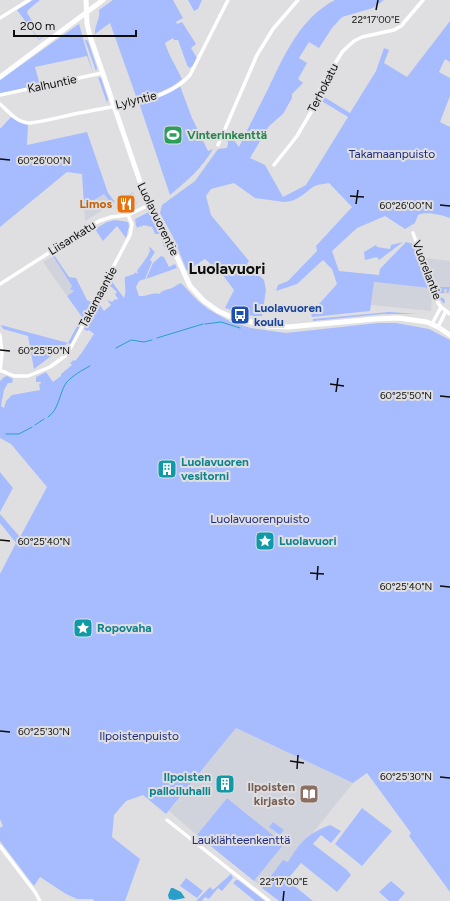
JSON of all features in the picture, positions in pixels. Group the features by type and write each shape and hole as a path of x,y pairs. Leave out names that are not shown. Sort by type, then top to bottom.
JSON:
{"street":[{"path":"0,18 29,0"},
{"name":"Luolavuorentie","path":"86,0 86,13 90,36 146,199 167,235 190,286 207,304 230,317 252,324 288,327 387,318 408,319 432,324 450,335"},
{"path":"0,77 104,0"},
{"name":"Lylyntie","path":"0,104 16,118 27,123 113,106 160,94 183,82 194,69 228,0"},
{"path":"218,145 257,55 273,29 298,0"},
{"name":"Terhokatu","path":"274,165 296,136 312,110 323,82 343,51 362,37 394,30 401,26 422,0"},
{"name":"Kalhuntie","path":"0,94 102,73"},
{"name":"Liisankatu","path":"0,284 99,221 111,217 128,215 149,205"},
{"name":"Takamaantie","path":"0,370 14,376 28,376 50,367 68,352 130,235 132,224 128,215"},
{"name":"Vuorelantie","path":"413,233 432,287 441,307 446,311 438,327"},
{"name":"Vuorelantie","path":"432,324 441,307"},
{"path":"446,311 450,314"},
{"path":"0,335 2,354 0,370"},
{"path":"167,820 269,901"},
{"path":"0,846 35,892 40,901"}],"shaded area":[{"path":"133,191 137,204 122,211 117,204"},
{"path":"104,194 112,204 85,221 84,206"},
{"path":"54,255 77,289 67,296 43,262"},
{"path":"425,258 450,261 450,294 438,293"},
{"path":"373,282 430,288 432,295 431,311 371,305"},
{"path":"236,728 353,783 266,891 254,881 284,844 227,798 197,835 169,811"},
{"path":"171,888 181,892 185,898 174,900 169,899 168,895"}],"green space":[{"path":"33,0 40,0 28,10 27,13 33,22 29,25 39,39 46,35 39,40 17,10"},
{"path":"113,0 173,0 183,18 176,22 177,24 182,22 196,44 191,48 197,58 193,66 189,68 178,40 174,40 173,38 165,43 182,79 167,89 137,99 110,23 95,34 99,10"},
{"path":"188,0 202,0 198,9 194,11"},
{"name":"Takamaanpuisto","path":"335,0 384,0 373,8 342,17 332,28 319,48 309,42 299,58 307,63 298,79 303,83 292,94 292,98 283,114 269,126 250,158 265,165 283,197 306,185 348,117 320,100 321,95 350,113 376,71 384,48 389,50 384,63 407,77 450,21 450,62 445,59 439,72 450,78 450,96 440,122 450,127 450,218 425,213 418,215 415,223 405,229 385,216 357,228 332,251 339,271 379,275 380,269 406,242 413,244 430,288 374,282 370,311 312,317 311,313 337,284 332,269 323,260 297,284 276,291 278,285 288,281 317,251 316,246 352,207 329,183 315,186 297,199 284,202 255,198 234,183 211,189 206,196 211,215 249,261 247,264 264,280 266,290 262,316 253,316 225,308 234,290 222,274 205,259 187,271 173,237 160,213 162,205 195,181 218,149 227,148 228,132 239,147 294,39 312,17"},
{"path":"79,24 93,73 87,56 35,67 40,85 0,94 0,80"},
{"path":"85,40 87,40 89,44 97,68 96,71"},
{"path":"98,77 101,78 108,99 107,103"},
{"path":"180,86 192,118 208,151 213,149 199,168 170,195 139,103"},
{"path":"11,117 19,122 28,124 27,145 87,132 108,193 115,202 112,204 104,194 84,206 82,174 67,172 0,227 0,128"},
{"path":"149,212 160,229 171,252 168,253 166,247 164,247 160,234 155,234 152,227 143,225 142,227 140,226 138,228 136,226 135,219"},
{"path":"115,220 128,222 129,226 126,238 117,226 103,241 95,229 107,222"},
{"path":"403,242 379,260 377,257 365,260 364,252 376,245 377,247 390,249 391,245"},
{"name":"Luolavuorenpuisto","path":"150,247 155,252 150,260 152,262 145,279 139,281 136,287 139,296 159,294 164,290 181,283 208,309 231,322 251,328 286,333 378,323 396,323 429,329 450,340 450,892 409,836 411,833 367,773 353,783 236,728 166,814 143,795 126,801 114,815 112,837 140,859 125,901 94,901 93,899 77,899 66,894 40,877 34,886 0,841 0,828 3,826 0,819 0,574 16,543 0,523 0,514 20,537 47,487 11,444 0,438 0,381 7,376 13,379 12,383 8,383 4,390 1,406 4,408 6,401 12,395 40,390 39,384 41,382 36,382 36,377 46,372 53,382 61,376 61,374 72,365 70,363 78,358 94,334 89,330 87,331 84,329 98,302 104,311 111,305 107,300 112,302 115,299 118,299 115,294 117,292 108,284 110,279 124,298 125,277 136,272 137,274 138,273 137,271 148,255"},
{"path":"54,255 69,277 76,278 87,300 91,302 95,297 92,305 89,304 90,308 71,344 68,343 82,317 67,296 74,291 70,289 72,286 53,256"},
{"path":"161,256 164,257 169,267 175,264 177,268 146,279 153,263"},
{"path":"450,287 448,293 447,289 444,289 444,293 440,293 440,297 445,300 444,304 440,299 436,288"},
{"path":"389,312 418,314 383,314 313,321 313,319"},
{"path":"1,325 68,343 34,369 28,336 3,329"},
{"path":"0,472 13,488 0,512"},
{"name":"Lauklähteenkenttä","path":"227,798 284,844 254,881 197,835"},
{"path":"362,808 392,831 362,866 335,844"},
{"path":"273,822 284,830 280,835 269,827"},
{"path":"330,825 341,831 331,843 321,835 313,844 347,870 351,875 337,892 301,863 287,880 313,901 279,901 262,888 283,860 288,862 305,839"},
{"path":"231,874 233,878 222,891 218,888 209,899 205,897 202,901 196,901 210,887 213,890"},
{"path":"186,878 203,891 197,898 180,886"},
{"path":"236,880 265,901 255,901 233,883"},
{"path":"391,881 405,893 398,901 389,901 379,892"}],"waterway":[{"path":"205,324 221,322 240,328"},
{"path":"157,338 203,324"},
{"path":"116,348 131,340 144,342 152,340"},
{"path":"48,417 57,406 66,383 77,373 90,366"},
{"path":"35,425 44,419"},
{"path":"6,434 19,434 32,427"}],"place":[{"name":"Vinterinkenttä","path":"173,135"},
{"name":"Limos","path":"126,204"},
{"name":"Luolavuoren koulu","path":"240,315"},
{"name":"Luolavuoren vesitorni","path":"167,469"},
{"name":"Luolavuori","path":"265,541"},
{"name":"Ropovaha","path":"83,628"},
{"name":"Ilpoisten palloiluhalli","path":"225,784"},
{"name":"Ilpoisten kirjasto","path":"309,794"}],"district":[{"name":"Luolavuori","path":"227,268"}],"park label":[{"name":"Ilpoistenpuisto","path":"139,736"}]}
